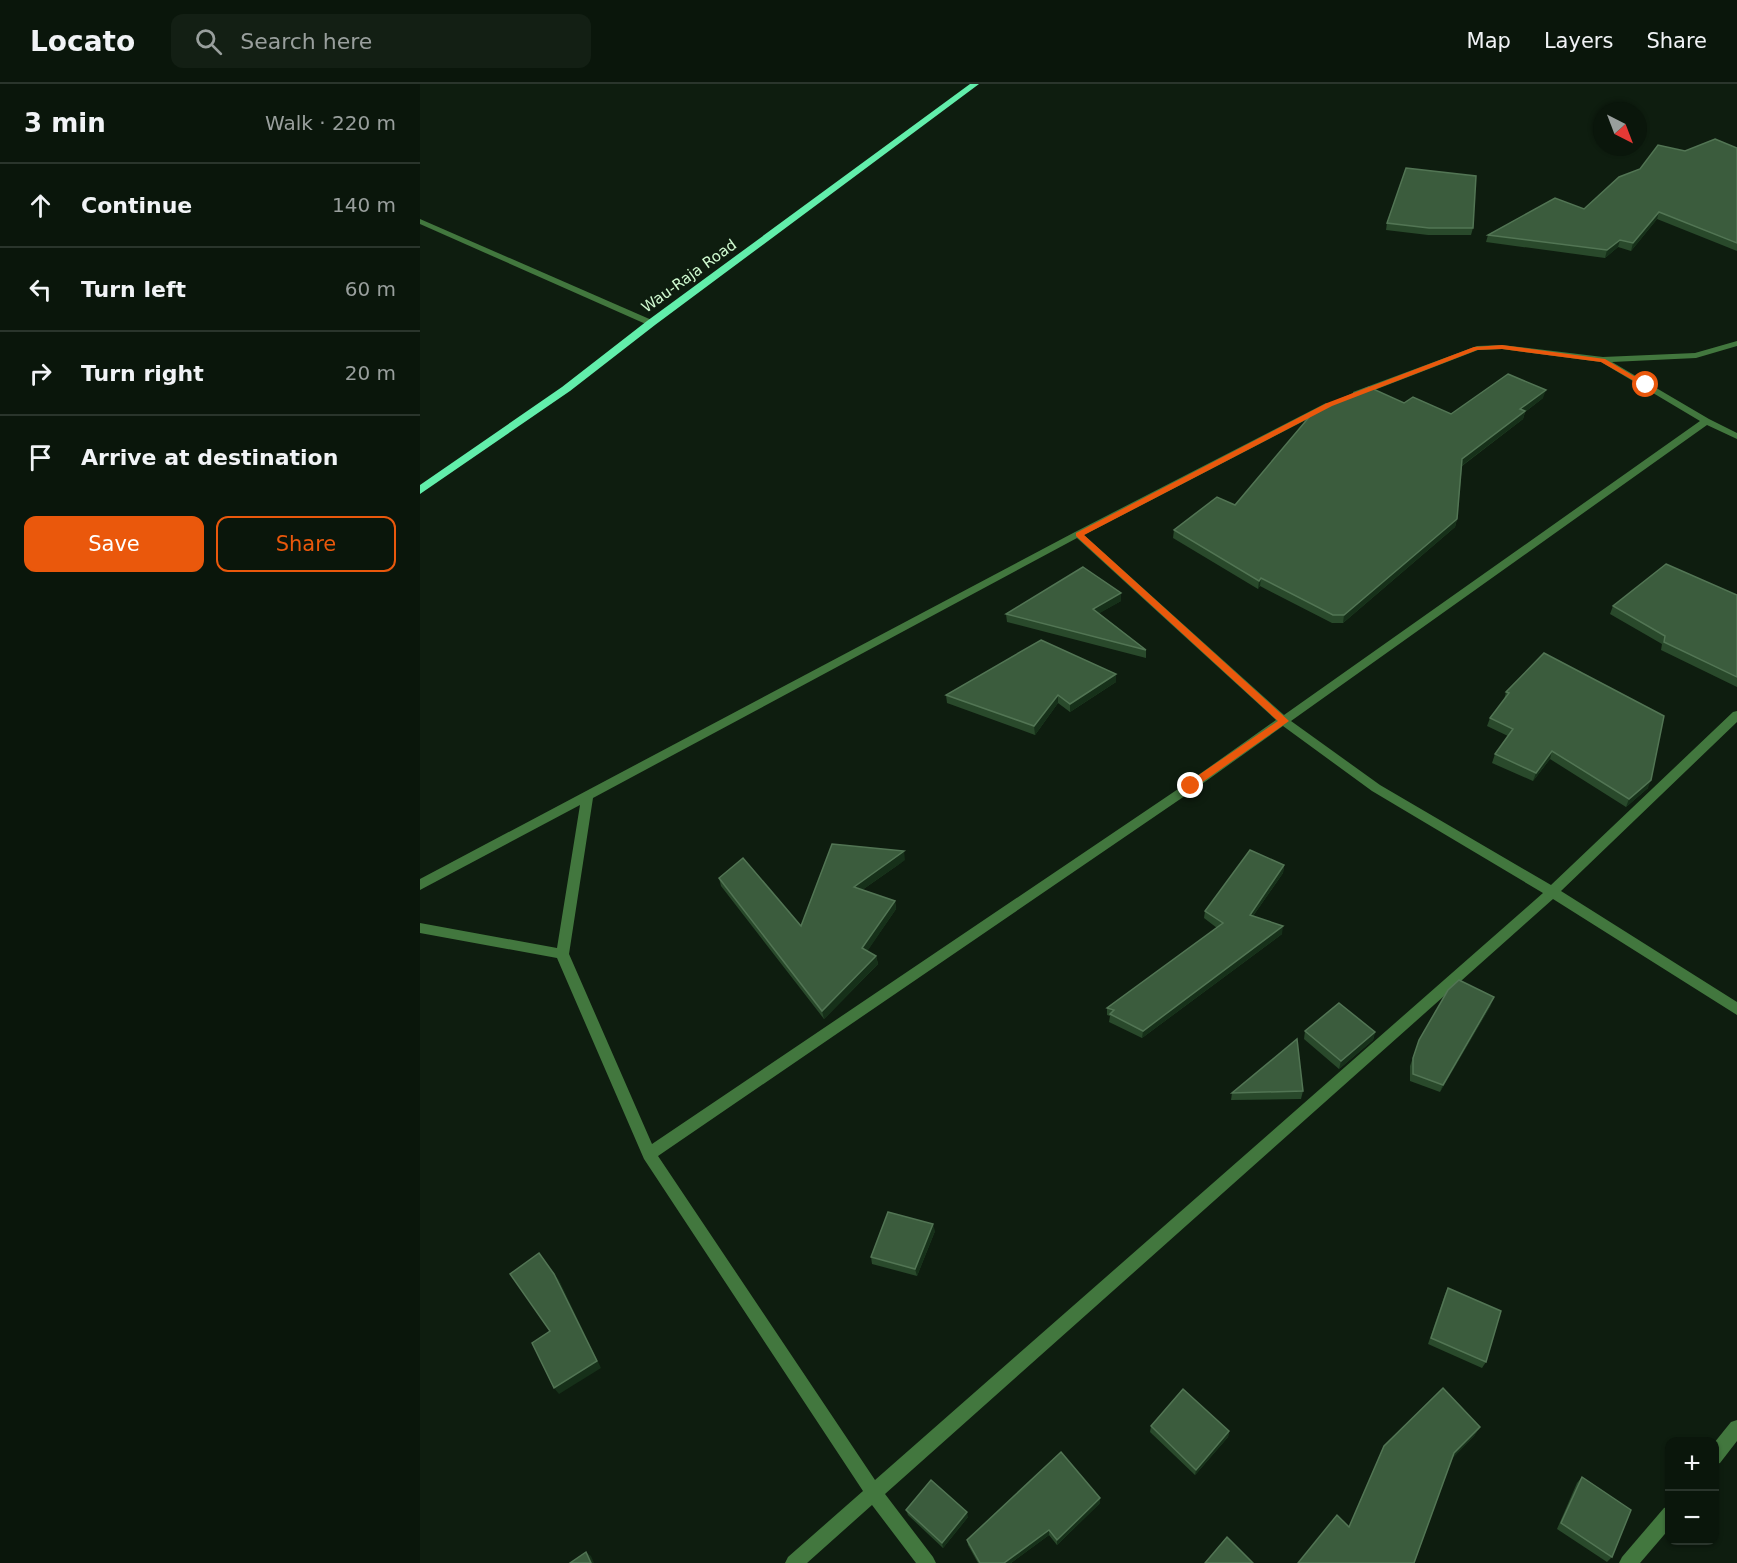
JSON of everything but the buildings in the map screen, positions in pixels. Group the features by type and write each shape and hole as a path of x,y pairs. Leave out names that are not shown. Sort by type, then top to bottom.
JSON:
{"main road":[{"name":"Wau-Raja Road","path":"420,490 566,388 975,84"}],"street":[{"path":"420,221 651,323"},
{"path":"420,885 1078,534 1330,404 1476,348 1502,347 1603,360 1696,355 1737,343"},
{"path":"1603,360 1706,421 1737,436"},
{"path":"649,1155 1284,721 1706,421"},
{"path":"1078,534 1284,721 1376,788 1552,892 1737,1009"},
{"path":"794,1563 1552,892 1737,715"},
{"path":"588,794 562,954 649,1155 874,1493 927,1563"},
{"path":"420,927 562,954"},
{"path":"1719,1451 1737,1428"},
{"path":"1628,1563 1665,1520"}],"route":[{"path":"1191,786 1284,721 1078,534 1330,404 1476,348 1502,347 1603,360 1646,385"}]}
